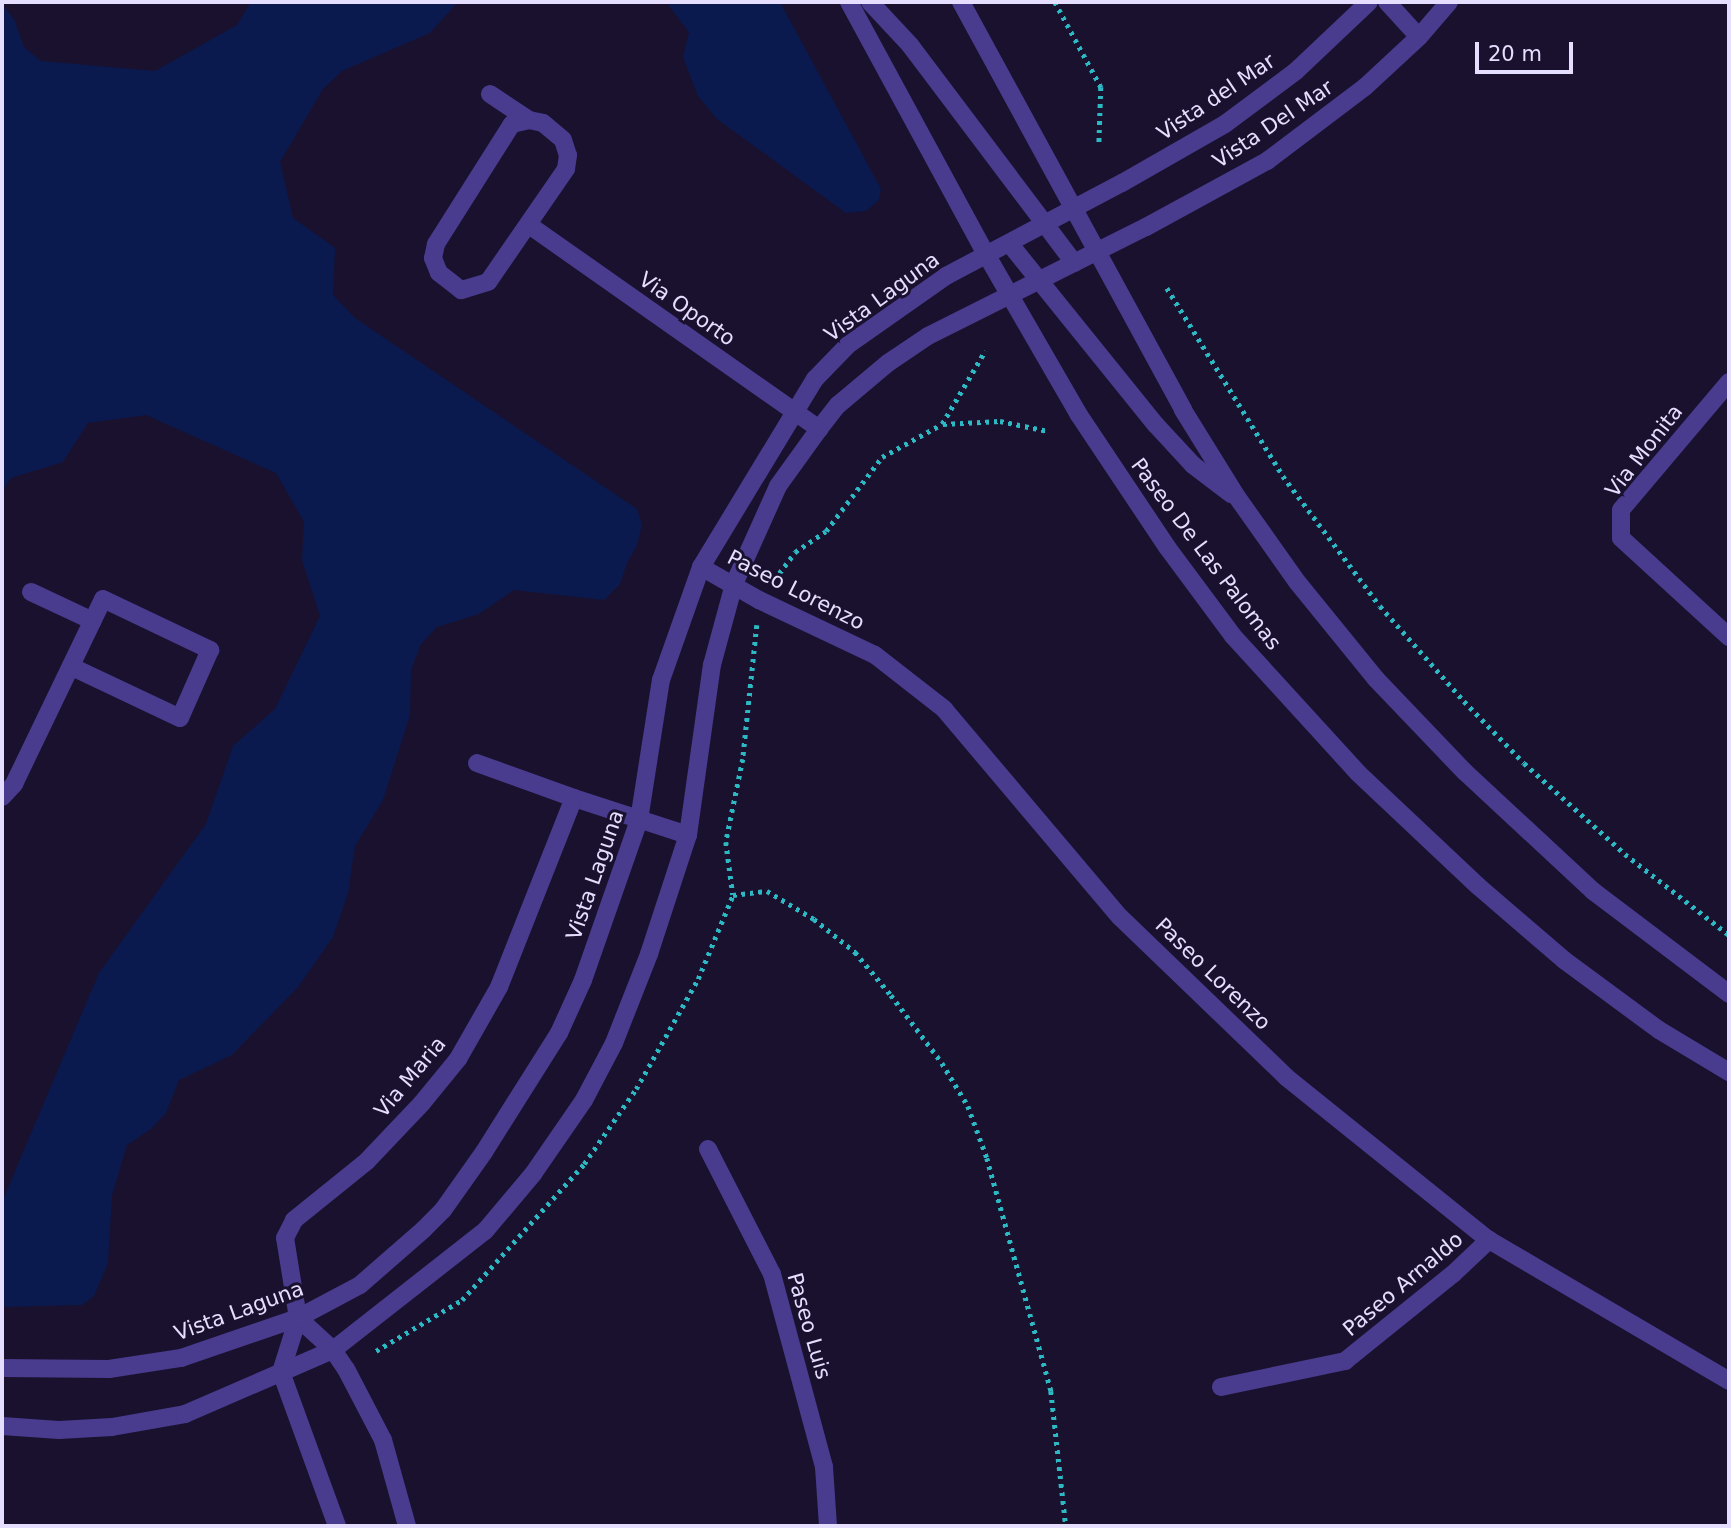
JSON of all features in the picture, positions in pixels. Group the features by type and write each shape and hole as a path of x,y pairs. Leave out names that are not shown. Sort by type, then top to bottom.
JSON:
{"street":[{"name":"Paseo De Las Palomas","path":"849,2 986,254 1086,425 1167,547 1233,636 1312,725 1478,887 1564,960 1659,1030 1729,1072"},
{"path":"870,2 910,45 1074,263"},
{"path":"961,2 1074,209"},
{"name":"Vista del Mar","path":"1074,209 1168,158 1243,111 1296,71 1369,2"},
{"path":"1387,2 1419,37"},
{"name":"Vista Del Mar","path":"1098,251 1267,161 1365,87 1419,37 1449,2"},
{"path":"490,94 529,120 543,123 563,140 568,155 566,169 488,282 461,290 439,272 433,258 436,244 512,124 529,120"},
{"name":"Paseo De Las Palomas","path":"1074,209 1183,411 1237,497 1298,583 1376,679 1465,772 1592,891 1729,994"},
{"name":"Vista Laguna","path":"2,1368 109,1369 181,1358 298,1318 360,1284 443,1210 484,1152 559,1033 583,980 639,821 662,680 701,567 792,412 815,379 848,345 930,285 1074,209"},
{"name":"Via Oporto","path":"529,225 819,429"},
{"path":"1009,243 1038,281"},
{"path":"2,1426 59,1430 112,1427 185,1414 333,1350 485,1231 533,1174 584,1100 614,1043 649,954 688,835 712,665 734,584 778,486 838,405 888,363 928,336 1098,251"},
{"name":"Paseo De Las Palomas","path":"1038,281 1185,457 1214,483 1237,497"},
{"name":"Via Monita","path":"1729,382 1621,510 1621,538 1729,637"},
{"name":"Paseo Lorenzo","path":"701,567 759,600 875,655 944,709 1120,916 1286,1076 1489,1240 1729,1381"},
{"path":"31,592 93,621"},
{"path":"2,797 14,784 103,599 210,649 180,718 72,667"},
{"path":"477,764 639,821 688,835"},
{"name":"Via Maria","path":"298,1318 285,1238 293,1220 367,1161 422,1103 458,1059 499,987 574,798"},
{"name":"Paseo Luis","path":"708,1149 772,1274 824,1467 828,1526"},
{"name":"Paseo Arnaldo","path":"1222,1387 1345,1361 1453,1274 1489,1240"},
{"path":"337,1526 281,1373 298,1318 333,1350 383,1440 407,1526"}],"path":[{"path":"1055,2 1101,87 1099,146"},
{"path":"1167,288 1283,476 1380,606 1464,701 1524,763 1625,854 1729,935"},
{"path":"942,424 985,351"},
{"path":"1048,431 1000,421 942,424 882,457 827,531 795,552 759,600 743,759 726,842 733,895 767,891 814,919 855,952 942,1062 968,1105 987,1158 1051,1391 1066,1526"}],"shaded area":[{"path":"251,2 458,2 430,33 342,71 323,89 280,162 293,218 335,248 333,295 355,318 637,509 642,525 637,545 620,584 604,600 514,590 479,614 437,627 421,644 411,670 410,715 383,800 355,846 348,893 333,937 298,987 232,1055 179,1080 166,1113 151,1129 127,1145 112,1195 108,1263 94,1296 82,1305 2,1307 2,1202 99,973 206,824 233,746 275,709 320,616 302,560 304,522 276,473 146,415 88,423 63,462 11,478 2,491 2,4 14,19 24,47 41,61 155,71 237,25"},
{"path":"666,2 780,2 881,189 879,200 866,211 846,213 717,119 698,96 683,57 689,32"}]}
